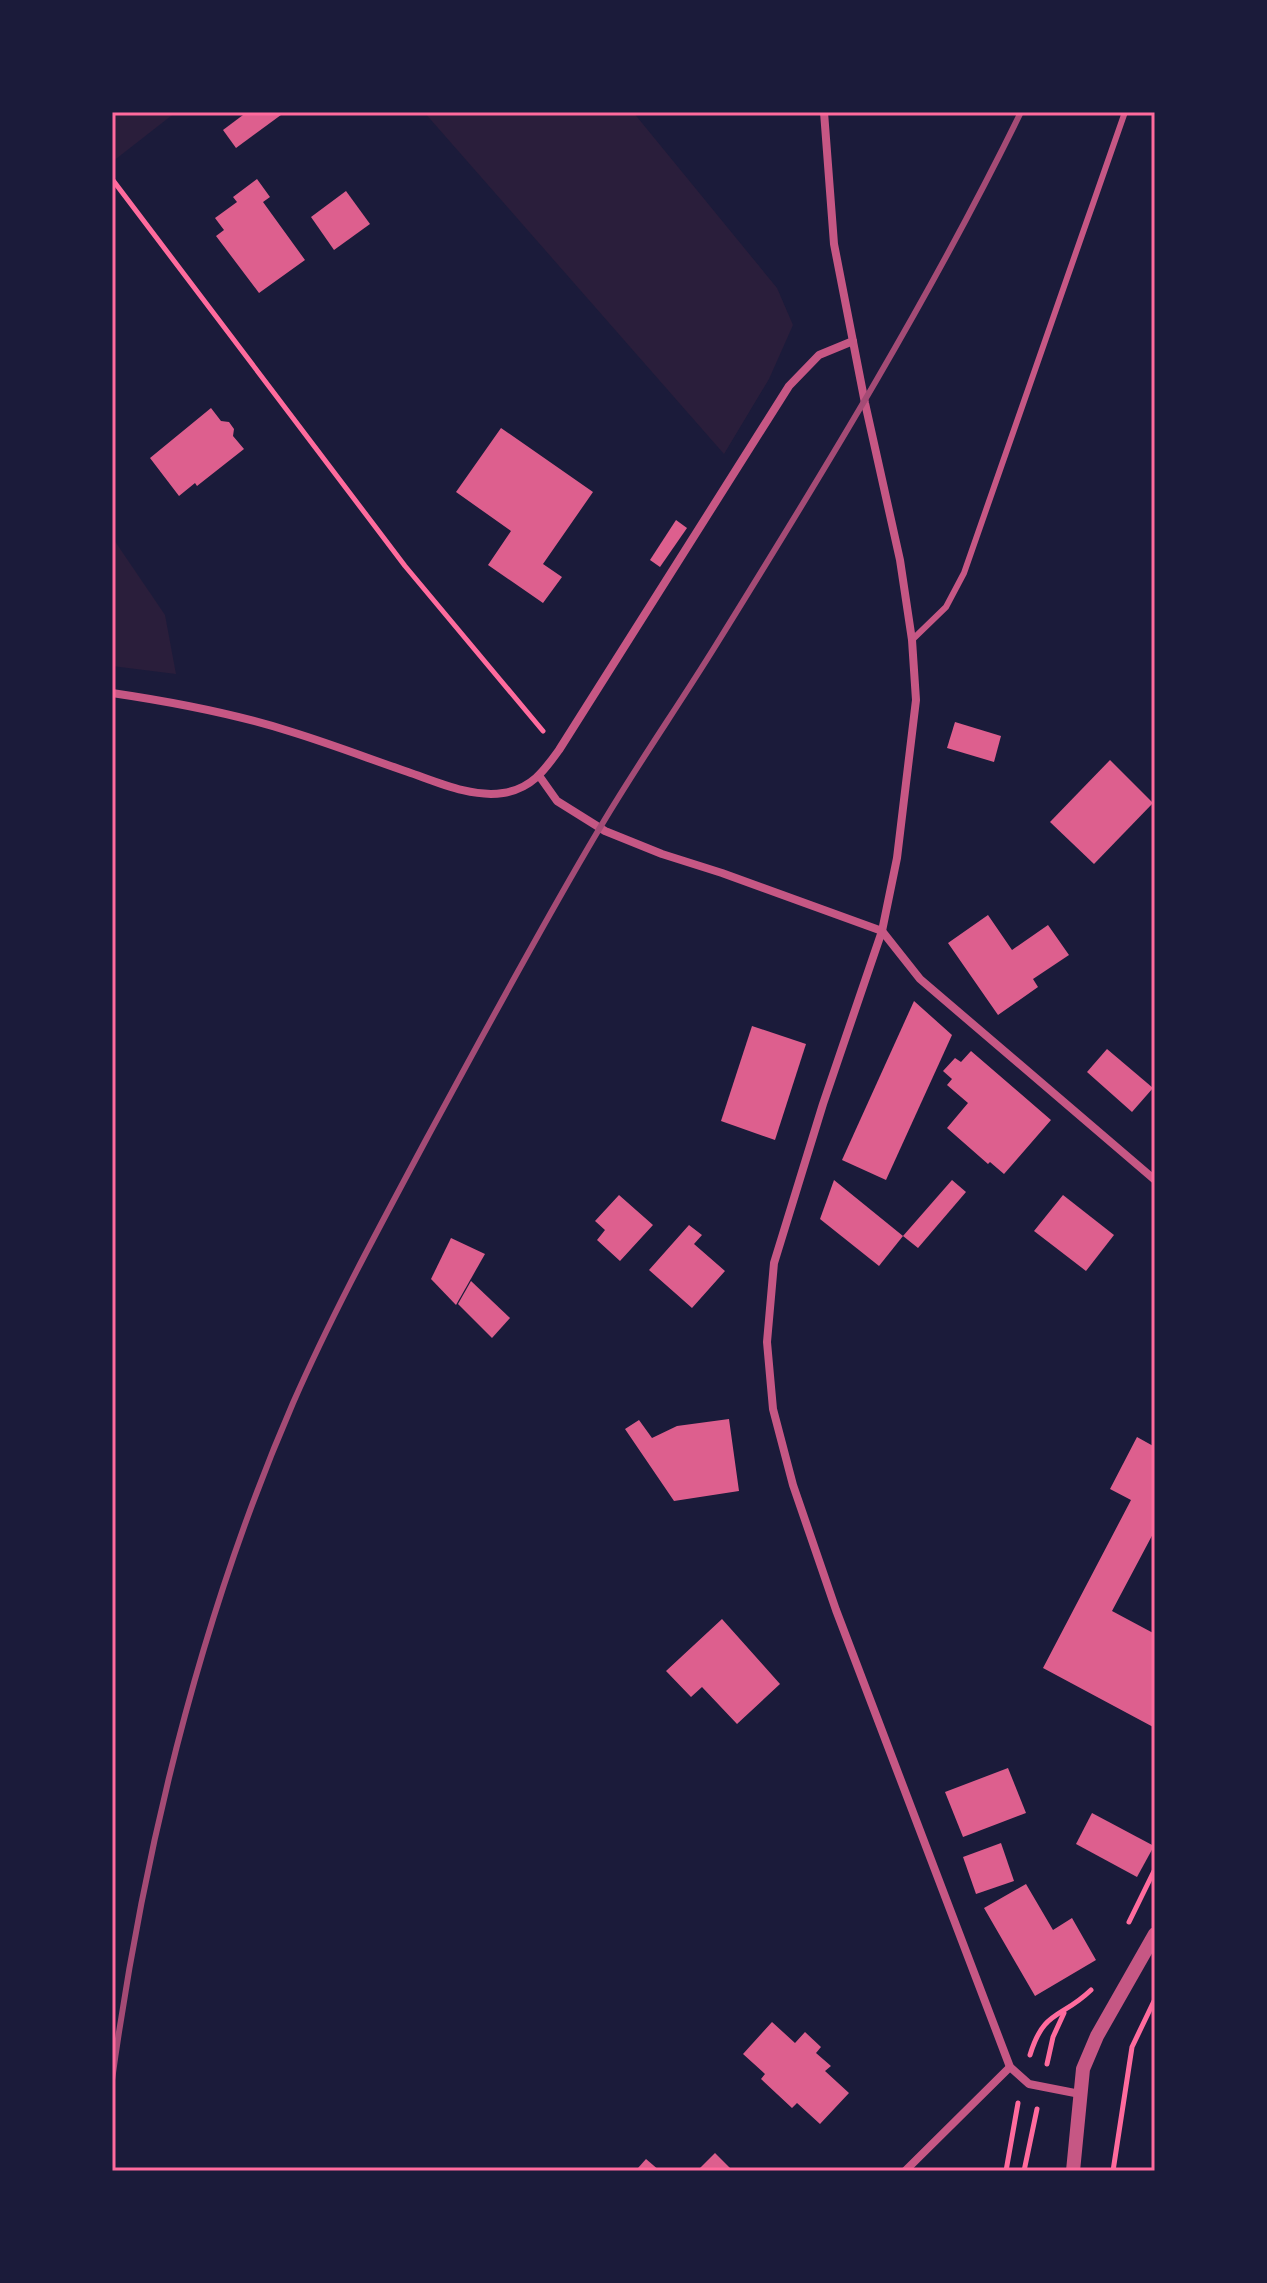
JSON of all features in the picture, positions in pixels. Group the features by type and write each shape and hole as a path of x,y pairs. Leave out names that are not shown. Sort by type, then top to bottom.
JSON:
{"street":[{"path":"824,112 834,244 900,560 912,640 916,700 897,858 882,931 823,1104 774,1263 767,1342 773,1409 793,1485 836,1610 1010,2067 1022,2079 1042,2088 1080,2094"},
{"path":"112,693 189,704 292,731 476,793 502,794 523,787 540,777 559,750 789,386 819,355 853,341"},
{"path":"540,777 557,801 605,831 882,931 920,979 1155,1180"},
{"path":"1073,2171 1083,2069 1097,2036 1155,1934"},
{"path":"905,2171 1010,2067"}],"lane":[{"path":"912,640 946,607 964,573 1125,112"}],"path":[{"path":"112,179 405,566 559,750"},
{"path":"1128,1924 1155,1869"},
{"path":"1024,2171 1053,2037 1064,2012 1090,1992 1098,1979"},
{"path":"1113,2171 1132,2047 1155,1999"}],"shaded area":[{"path":"112,112 176,112 112,162"},
{"path":"424,112 633,112 777,288 793,325 769,379 724,454"},
{"path":"112,537 165,615 176,674 112,666"}],"building":[{"path":"247,112 285,112 236,148 223,130"},
{"path":"257,179 270,197 263,202 305,260 259,293 216,236 224,230 215,218 237,202 233,197"},
{"path":"346,191 370,224 334,250 311,217"},
{"path":"211,408 221,421 229,422 234,429 233,436 244,449 197,486 195,483 179,496 150,458"},
{"path":"501,428 593,492 543,564 562,577 543,603 488,565 511,531 456,492"},
{"path":"676,520 687,528 660,567 650,560"},
{"path":"955,722 1001,736 994,762 947,748"},
{"path":"1110,760 1153,803 1094,864 1050,822"},
{"path":"988,915 1012,950 1048,925 1069,955 1033,979 1038,987 998,1015 948,943"},
{"path":"914,1001 952,1035 886,1180 842,1160"},
{"path":"752,1026 806,1044 775,1140 721,1121"},
{"path":"1107,1049 1153,1088 1132,1112 1087,1072"},
{"path":"971,1051 1051,1120 1004,1174 947,1128 968,1103 947,1085 952,1079 943,1071 955,1058 961,1062"},
{"path":"834,1180 903,1236 879,1266 820,1219"},
{"path":"952,1180 966,1192 918,1248 903,1236"},
{"path":"619,1195 653,1225 620,1261 597,1240 605,1230 595,1221"},
{"path":"1063,1195 1114,1235 1086,1271 1034,1231"},
{"path":"689,1225 702,1235 694,1244 725,1271 692,1308 649,1270"},
{"path":"451,1238 485,1254 456,1305 431,1279"},
{"path":"471,1281 510,1318 492,1338 458,1304"},
{"path":"729,1419 739,1491 674,1501 625,1429 639,1420 652,1438 677,1426"},
{"path":"1137,1437 1155,1447 1155,1530 1112,1611 1155,1634 1155,1728 1043,1668 1131,1500 1110,1489"},
{"path":"722,1619 780,1684 737,1724 702,1687 691,1697 666,1671"},
{"path":"1008,1768 1026,1813 963,1837 945,1792"},
{"path":"1092,1813 1154,1846 1137,1877 1076,1844"},
{"path":"1001,1843 1014,1881 976,1894 963,1857"},
{"path":"1026,1884 1053,1930 1072,1918 1096,1960 1035,1996 984,1908"},
{"path":"772,2022 795,2043 805,2032 821,2047 816,2053 831,2066 825,2071 849,2093 820,2124 797,2103 792,2108 761,2079 765,2074 743,2054"},
{"path":"715,2153 733,2171 697,2171"},
{"path":"646,2159 660,2171 641,2171 638,2168"}],"railway":[{"path":"112,2080 125,1993 159,1821 203,1651 260,1484 308,1369 392,1204 554,907 875,382 951,248 1021,112"}]}
